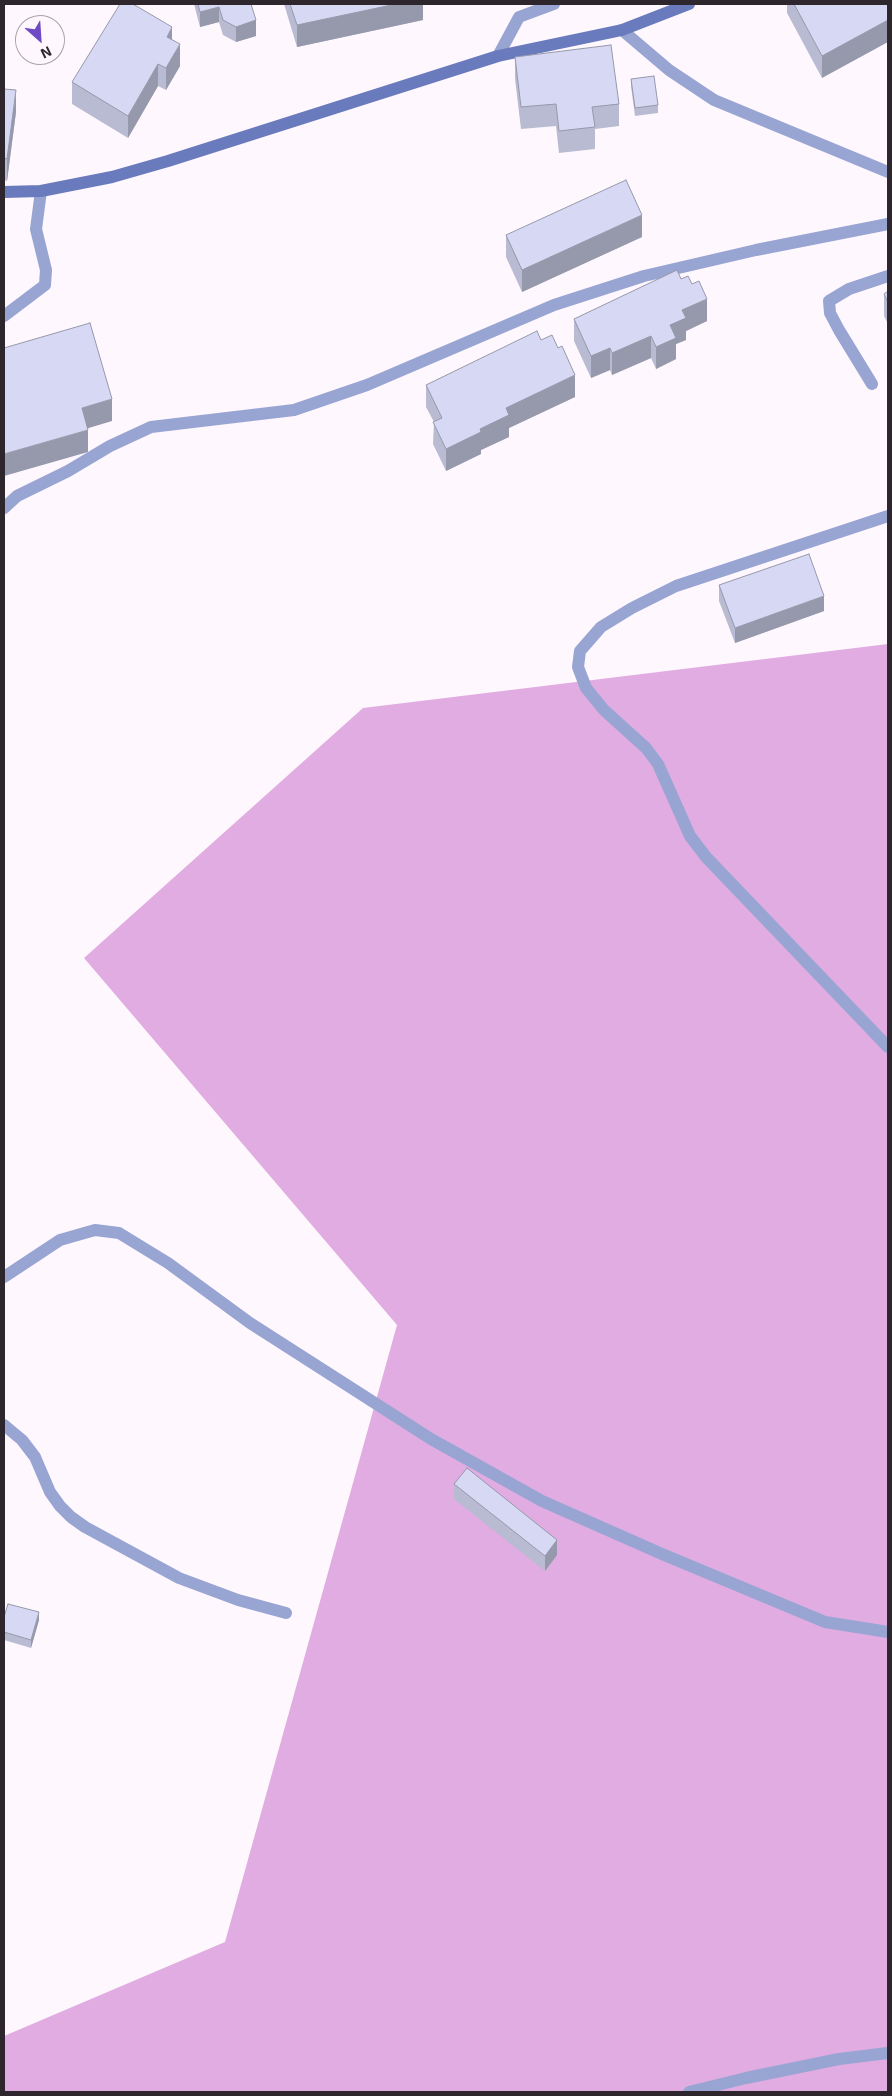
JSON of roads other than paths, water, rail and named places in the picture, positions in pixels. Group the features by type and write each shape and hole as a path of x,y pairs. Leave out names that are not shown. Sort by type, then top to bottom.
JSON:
{"main road":[{"path":"4,192 41,192 112,177 498,56 622,30 689,4"}],"street":[{"path":"498,56 519,17 554,4"},
{"path":"622,30 669,70 714,100 888,172"},
{"path":"4,316 44,286 46,270 36,229 41,192"},
{"path":"4,508 17,496 68,471 110,446 152,427 294,410 367,385 554,305 644,276 756,250 888,224"},
{"path":"872,384 838,330 830,314 830,301 850,289 888,276"},
{"path":"888,516 676,586 632,608 601,627 580,651 578,667 586,688 604,710 646,748 658,764 690,836 706,857 888,1047"},
{"path":"4,1277 60,1240 95,1230 119,1233 168,1263 250,1323 431,1439 542,1501 662,1554 825,1622 888,1632"},
{"path":"4,1425 22,1440 35,1457 50,1492 71,1518 179,1578 238,1600 286,1613"},
{"path":"689,2092 829,2061 888,2053"}]}
